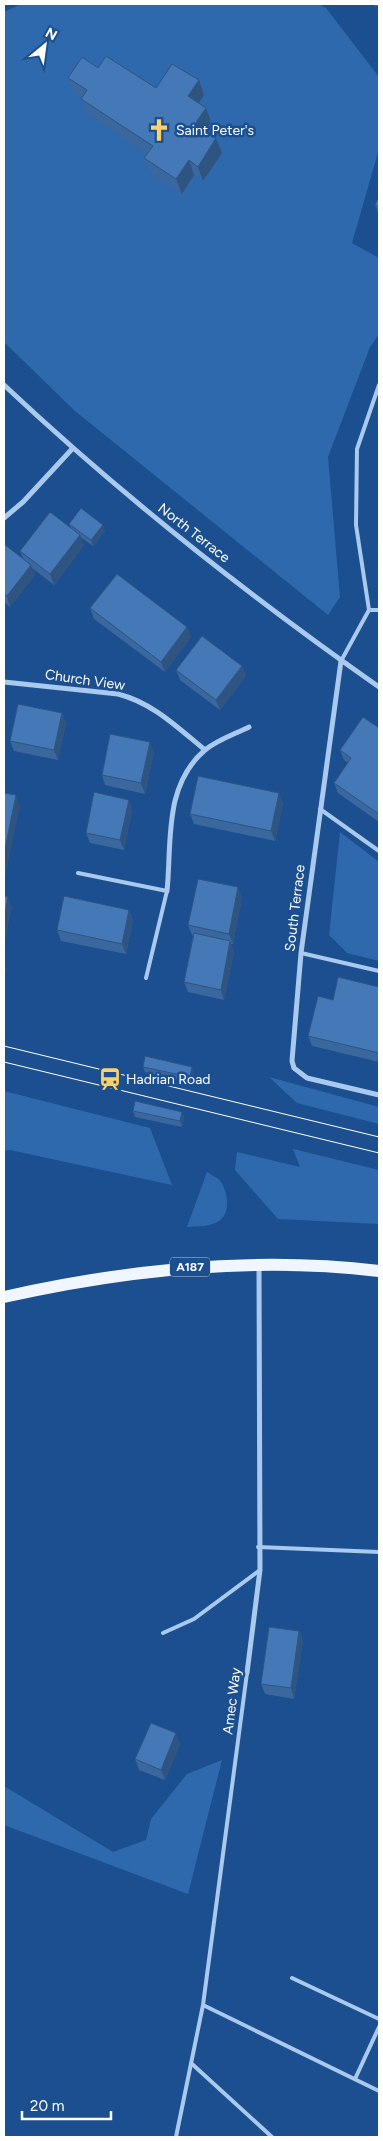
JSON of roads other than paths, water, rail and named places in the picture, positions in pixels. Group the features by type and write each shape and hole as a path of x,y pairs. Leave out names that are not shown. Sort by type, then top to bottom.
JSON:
{"main road":[{"name":"A187","path":"4,1297 131,1273 259,1264 325,1264 379,1271"}],"street":[{"name":"North Terrace","path":"4,385 73,448 157,519 295,628 379,687"},
{"path":"4,518 23,502 73,448"},
{"name":"South Terrace","path":"341,660 301,953 291,1052 294,1068 307,1078 379,1095"},
{"name":"Church View","path":"4,682 118,694 133,698 160,712 205,750"},
{"path":"167,891 170,822 181,784 205,750 249,727"},
{"name":"Amec Way","path":"247,1673 260,1570 258,1548 259,1264"}],"lane":[{"path":"341,660 369,610 356,525 357,449 379,385"},
{"path":"369,610 379,610"},
{"path":"320,809 379,852"},
{"path":"78,873 167,891 146,978"},
{"path":"301,953 379,971"},
{"path":"258,1548 379,1552"},
{"path":"163,1633 194,1619 260,1570"},
{"name":"Amec Way","path":"176,2137 203,2005 247,1673"},
{"path":"292,1978 379,2020"},
{"path":"203,2005 379,2091"},
{"path":"355,2079 379,2027"},
{"path":"192,2063 272,2137"}],"tram line":[{"path":"4,1046 379,1137"},
{"path":"4,1062 379,1153"}],"place":[{"name":"Saint Peter's","path":"159,130"},
{"name":"Hadrian Road","path":"110,1079"}]}
